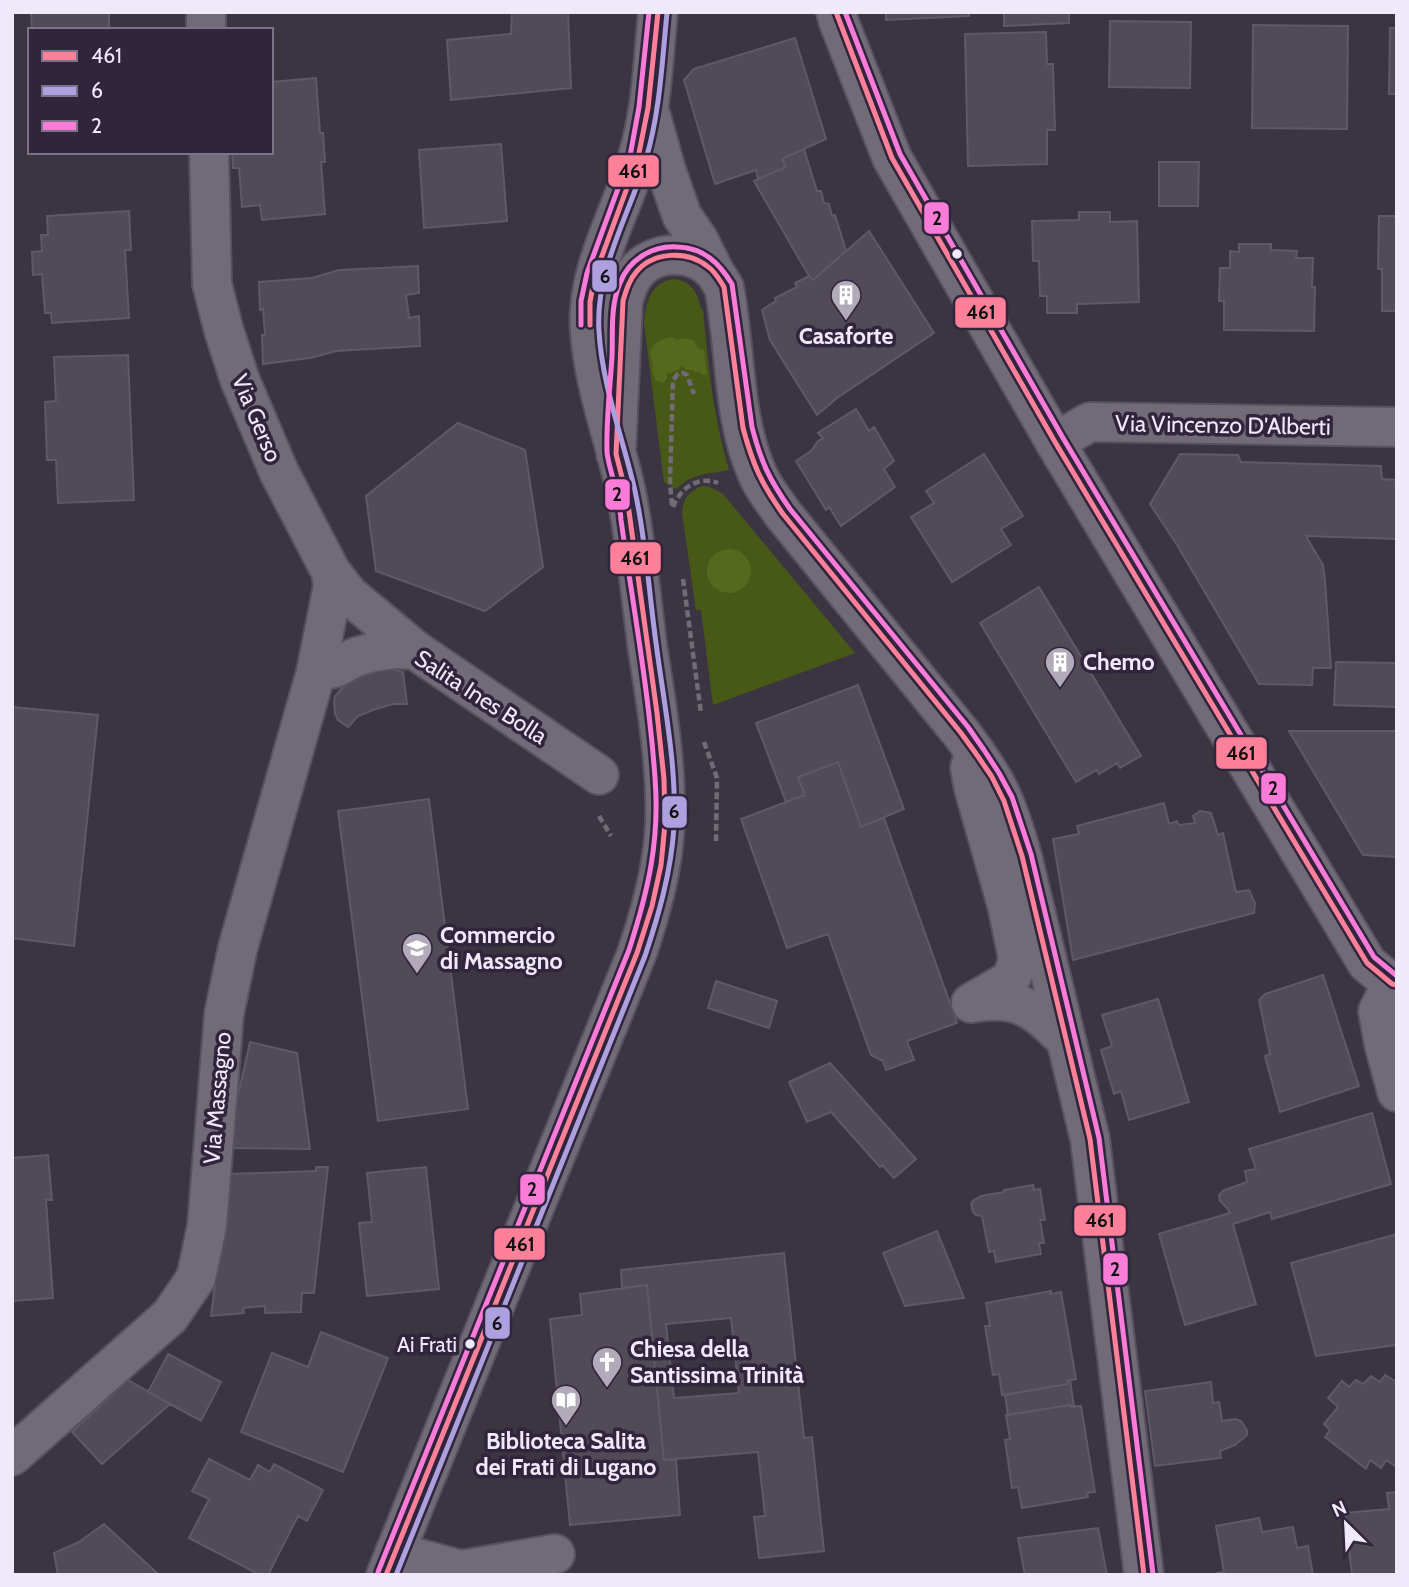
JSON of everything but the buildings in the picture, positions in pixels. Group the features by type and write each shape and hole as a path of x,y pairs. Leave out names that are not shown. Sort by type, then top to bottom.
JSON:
{"main road":[{"path":"390,1563 637,953 652,906 661,865 665,824 664,779 655,700 627,497 594,362 590,331 590,302 595,275 638,158 648,108 658,12"},
{"path":"836,12 892,158 1055,442 1385,977"},
{"path":"648,108 682,216 724,287 742,424 758,476 783,514 975,752 999,791 1010,817 1022,856 1090,1139 1144,1575"},
{"path":"616,454 623,301 628,284 638,270 652,260 669,255 686,256 702,262 715,272"}],"street":[{"name":"Via Gerso","path":"209,154 212,284 240,380 279,472 331,572 348,595 415,650"},
{"name":"Via Vincenzo D'Alberti","path":"1055,442 1090,422 1397,427"},
{"path":"316,672 333,586 331,572"},
{"name":"Salita Ines Bolla","path":"316,672 335,668 356,657 374,652 415,650 598,775"},
{"name":"Via Massagno","path":"12,1456 170,1316 196,1278 207,1226 224,1014 238,947 316,672"},
{"path":"975,752 970,768 974,789 1004,893 1018,958 1009,981 971,1003 1001,1000 1013,1002 1040,1015 1066,1040"},
{"path":"1385,977 1378,1011 1397,1092"},
{"path":"390,1563 461,1570 555,1554"}],"path":[{"path":"697,405 688,376 678,374 673,380 670,482 673,508 686,487 698,481 711,480 725,486 721,479"},
{"path":"683,577 702,722"},
{"path":"704,733 705,745 717,778 716,841"}],"green space":[{"path":"673,279 689,285 703,309 715,410 729,470 695,477 676,489 664,482 644,323 648,301 654,289"},
{"path":"671,337 677,340 693,340 699,349 704,350 707,374 700,373 699,370 696,373 686,370 681,365 679,370 670,374 667,372 667,379 663,383 655,380 651,350 656,343"},
{"path":"703,486 723,494 855,653 713,705 701,610 696,610 682,513 688,496"},
{"path":"729,549 744,556 751,571 744,586 729,593 714,586 707,571 714,556"}],"transit line":[{"name":"2","path":"581,325 581,301 587,273 630,156 639,107 649,12"},
{"name":"461","path":"590,325 590,302 595,275 638,158 648,108 658,12"},
{"name":"461","path":"836,12 892,158 1055,442 1367,963 1392,984 1397,985"},
{"name":"2","path":"845,12 900,154 1063,438 1374,957 1397,976"},
{"name":"6","path":"396,1575 645,956 660,909 670,860 674,827 672,758 645,548 635,491 604,372 599,331 602,286 651,141 660,87 667,13"},
{"name":"2","path":"378,1572 629,950 647,886 654,845 656,801 645,681 619,506 608,456 613,310 620,283 629,267 651,251 678,247 696,250 710,258 732,284 752,427 762,460 776,488 790,509 968,727 1012,797 1031,854 1099,1138 1153,1574"},
{"name":"461","path":"386,1575 637,953 652,906 661,865 665,824 664,779 657,713 627,497 616,454 623,301 637,271 652,260 670,255 699,261 717,275 724,287 743,428 754,463 769,493 783,514 961,733 992,777 1004,801 1022,856 1090,1139 1144,1575"}],"place":[{"name":"Casaforte","path":"846,322"},
{"name":"Chemo","path":"1060,689"},
{"name":"Commercio di Massagno","path":"417,975"},
{"name":"Ai Frati","path":"470,1344"},
{"name":"Chiesa della Santissima Trinità","path":"607,1389"},
{"name":"Biblioteca Salita dei Frati di Lugano","path":"566,1427"}]}
